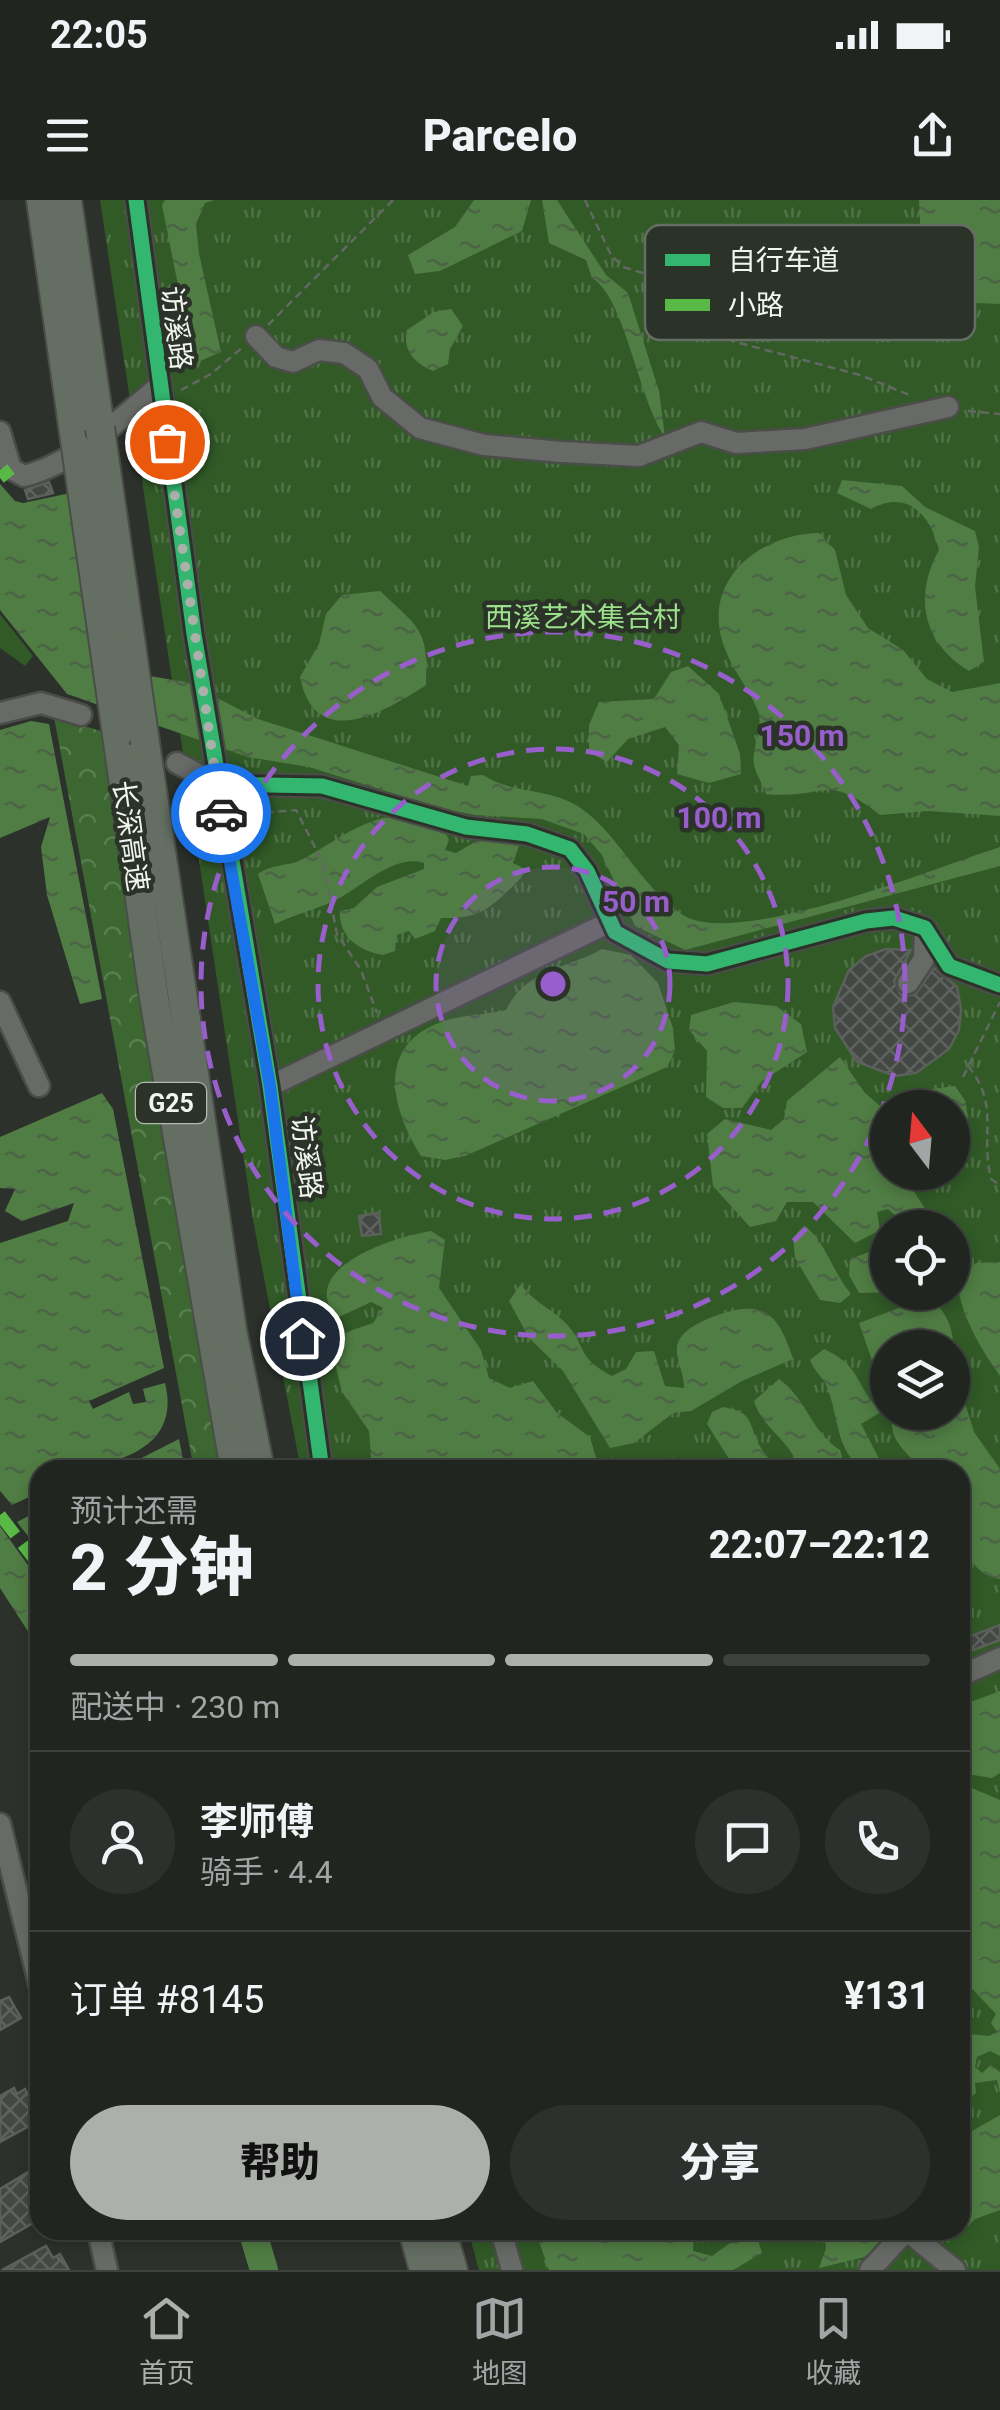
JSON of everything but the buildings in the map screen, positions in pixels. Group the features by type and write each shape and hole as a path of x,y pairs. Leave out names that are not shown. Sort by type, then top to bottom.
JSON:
{"highway":[{"name":"长深高速","path":"41,200 154,998 234,1460"},
{"name":"长深高速","path":"67,200 230,1311 258,1460"},
{"path":"416,2240 424,2270"},
{"path":"445,2240 453,2270"}],"street":[{"name":"访溪路","path":"136,200 159,391 211,748 270,1086 321,1460"},
{"path":"256,336 276,357 292,362 319,350 344,353 368,369 372,383 390,407 420,428 484,445 640,456 701,432 736,442 804,439 948,407"},
{"path":"0,432 12,468 24,476 41,472 159,391"},
{"path":"0,713 41,703 81,714"},
{"path":"177,763 218,793 322,786 466,827 527,834 570,849 587,871 608,924 615,932 668,961 697,964 866,921 894,918 925,928 949,966 965,976 1000,985"},
{"path":"270,1086 608,924"},
{"path":"908,982 924,958 925,928"},
{"path":"0,1002 38,1086"},
{"path":"970,1672 1000,1658"},
{"path":"0,1824 30,1946"},
{"path":"100,2240 107,2270"},
{"path":"504,2240 512,2270"},
{"path":"870,2270 897,2240"},
{"path":"918,2240 956,2270"}],"path":[{"path":"159,391 189,388 212,374 256,336 393,200"},
{"path":"586,200 611,256 645,275"},
{"path":"731,340 748,349 860,374 948,407 1000,414"},
{"path":"218,793 263,813 296,810 316,851 338,934 361,970 386,1028"},
{"path":"963,1077 1000,1002"},
{"path":"968,1066 986,1087 992,1109 985,1156 991,1180 1000,1185"}],"green space":[{"name":"西溪艺术集合村","path":"100,200 1000,200 1000,2270 479,2270 471,2240 970,2240 970,1460 299,1460 253,1220"},
{"path":"0,614 33,656 25,666 0,648"},
{"path":"54,717 104,732 229,1460 192,1460"}],"water":[{"path":"165,200 215,200 205,203 196,224 221,352 200,361 192,355 162,205"},
{"path":"474,200 531,200 522,231 440,271 415,274 408,255 455,227"},
{"path":"542,200 557,200 606,275 628,293 659,391 665,437 655,420 614,306 592,278 586,260 549,243"},
{"path":"919,200 1000,200 1000,304 975,302 975,225 920,225"},
{"path":"451,309 463,326 450,349 448,364 433,371 412,356 407,330 434,312"},
{"path":"842,480 902,486 925,507 975,531 979,547 975,587 984,662 969,671 953,660 932,633 925,602 926,585 939,550 923,516 896,502 871,509 837,493"},
{"path":"0,484 15,501 23,503 75,492 143,675 186,682 258,719 468,786 471,776 483,775 565,800 591,816 654,890 683,915 710,923 746,922 790,914 1000,847 1000,866 685,950 635,926 602,855 584,834 542,819 475,815 439,808 309,767 248,757 67,694 0,610"},
{"path":"819,533 835,550 846,595 868,628 903,650 927,679 952,692 1000,683 1000,816 928,811 880,815 835,791 766,794 754,765 758,711 725,649 719,625 720,603 727,584 755,553 774,542"},
{"path":"380,591 419,631 426,652 426,685 391,706 353,720 336,720 320,714 308,700 300,677 319,644 326,614 342,595"},
{"path":"688,666 719,694 740,754 741,774 709,783 677,774 679,745 665,727 628,739 607,762 589,752 589,725 599,702 654,699 671,672"},
{"path":"31,721 49,724 102,999 80,1004 47,895 41,847 50,817 0,838 0,730"},
{"path":"395,816 444,830 449,840 445,850 456,853 485,836 519,846 513,863 525,869 523,875 488,908 463,917 441,918 435,931 415,939 409,931 397,935 395,951 383,955 352,941 343,928 340,911 354,908 377,887 424,869 424,863 392,866 335,900 275,924 258,874 303,859 370,822"},
{"path":"602,949 631,955 658,983 673,1028 675,1051 667,1067 465,1156 445,1160 421,1156 397,1101 397,1065 404,1049 417,1035 436,1024 506,1010 514,996 536,978"},
{"path":"734,1002 776,1006 801,1024 807,1052 761,1082 742,1108 723,1108 706,1097 707,1051 689,1030 691,1015"},
{"path":"840,1057 870,1097 870,1190 913,1190 926,1210 870,1210 870,1235 855,1243 813,1202 787,1202 776,1221 750,1227 713,1186 707,1134 725,1119 771,1130 784,1119 787,1101"},
{"path":"955,1086 958,1090 925,1090"},
{"path":"102,1093 113,1109 164,1368 89,1401 93,1409 129,1392 133,1404 146,1402 143,1389 165,1383 167,1408 161,1428 130,1455 115,1460 30,1460 30,1497 12,1505 0,1491 0,1243 68,1221 74,1203 22,1221 5,1211 15,1189 0,1188 0,1137"},
{"path":"804,1225 851,1294 840,1303 820,1300 795,1258 793,1238"},
{"path":"431,1231 445,1240 439,1288 481,1350 489,1378 510,1388 533,1381 557,1413 590,1437 596,1458 371,1460 369,1431 342,1392 334,1359 338,1335 373,1323 383,1308 371,1302 337,1318 327,1300 329,1284 339,1270 354,1258 395,1240"},
{"path":"870,1252 870,1293 859,1293 849,1275 850,1259"},
{"path":"1000,1262 1000,1376 964,1310 970,1310 970,1268 976,1263"},
{"path":"521,1284 570,1328 589,1360 612,1376 626,1369 636,1352 654,1351 665,1386 684,1388 677,1353 680,1338 704,1320 745,1309 757,1310 774,1320 793,1359 742,1381 691,1411 673,1413 634,1443 610,1448 563,1371 529,1338 509,1301"},
{"path":"894,1310 920,1313 941,1310 950,1330 870,1330 870,1355 859,1323"},
{"path":"824,1349 852,1370 870,1398 870,1419 861,1424 880,1460 853,1460 839,1432 827,1387 810,1360"},
{"path":"779,1379 822,1434 840,1450 843,1460 795,1460 754,1401"},
{"path":"723,1407 746,1417 769,1460 730,1460 707,1424 712,1412"},
{"path":"970,1419 974,1432 1000,1469 1000,1579 985,1574 970,1557 970,1460 913,1460 893,1430 970,1430"},
{"path":"179,1439 183,1460 138,1460"},
{"path":"30,1515 30,1538 17,1522"},
{"path":"0,1526 30,1568 30,1634 0,1588"},
{"path":"1000,1691 1000,1773 992,1778 970,1774 970,1702"},
{"path":"970,1787 1000,1800 1000,2056 990,2051 977,2057 975,2067 982,2073 991,2065 1000,2072 1000,2093 997,2080 975,2083 976,2093 970,2097 970,2034 989,2036 997,2032 991,2023 996,2014 970,1987"},
{"path":"1000,2115 1000,2210 970,2224 970,2132"},
{"path":"538,2240 694,2240 693,2251 712,2256 730,2243 758,2240 762,2253 733,2270 549,2270"},
{"path":"825,2240 883,2240 881,2247 864,2257 819,2268"}],"waterway":[{"path":"255,2240 264,2270"}],"marked path":[{"path":"0,478 11,469"},
{"path":"0,1515 30,1554"}],"cycle path":[{"path":"136,200 194,634 270,1086 321,1460"},
{"path":"217,784 322,786 466,827 527,834 570,849 587,871 615,932 668,961 707,964 866,921 894,918 925,928 949,966 1000,985"}],"way so far":[{"path":"167,442 221,813"}],"route":[{"path":"221,813 270,1086 302,1338"}]}
